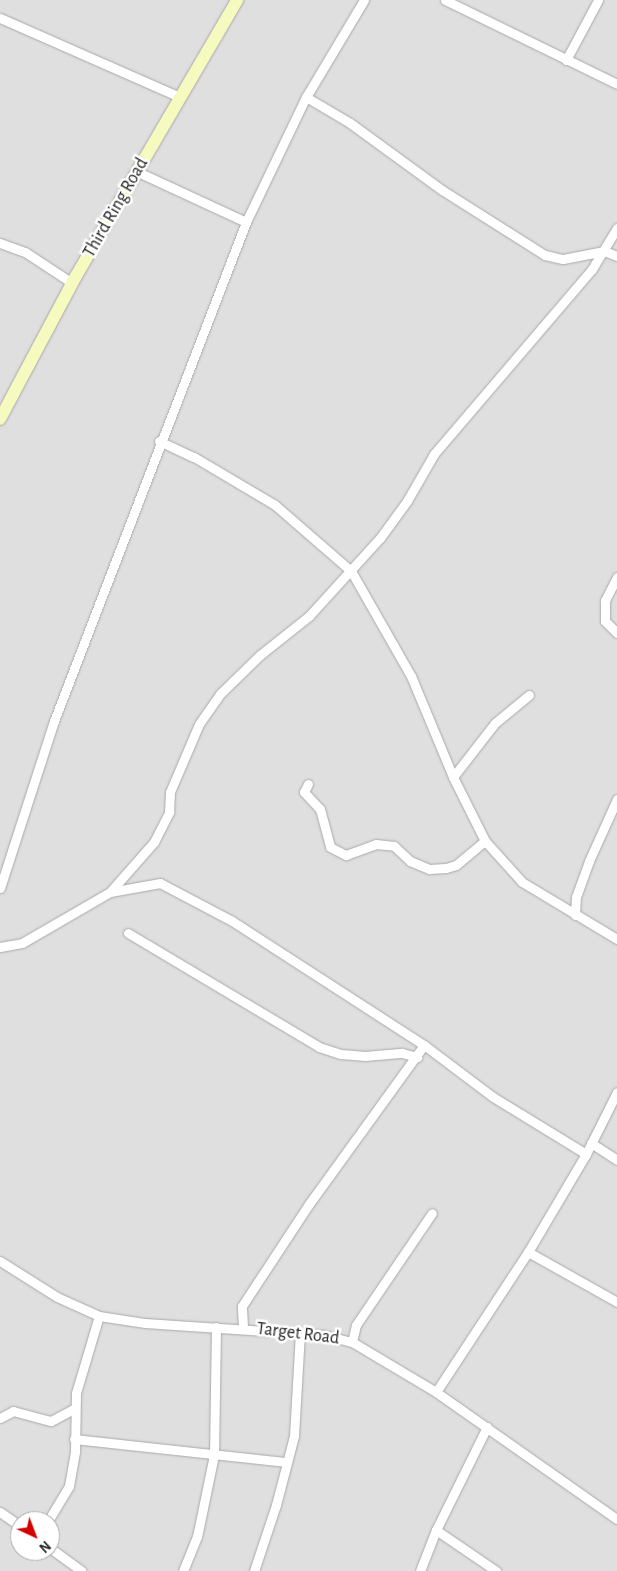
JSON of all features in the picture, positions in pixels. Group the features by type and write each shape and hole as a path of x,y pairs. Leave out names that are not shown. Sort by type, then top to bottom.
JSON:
{"street":[{"name":"Third Ring Road","path":"0,419 72,283 138,172 178,96 236,0"},
{"path":"0,888 54,721 159,441 246,222 306,96 364,0"},
{"path":"446,0 617,84"},
{"path":"566,60 598,0"},
{"path":"0,18 178,96"},
{"path":"306,96 532,248 563,259 604,251 617,256"},
{"path":"138,172 246,222"},
{"path":"0,947 22,943 110,892 154,842 169,812 170,792 199,724 221,693 260,655 309,616 351,571 407,501 434,454 604,251 617,228"},
{"path":"0,243 25,252 72,283"},
{"path":"159,441 194,457 275,505 351,571 411,676 453,777 485,841 522,882 617,939"},
{"path":"617,578 605,601 605,621 617,633"},
{"path":"453,777 495,723 529,695"},
{"path":"308,784 304,792 320,809 330,847 346,854 376,844 394,846 410,861 429,869 446,868 456,865 485,841"},
{"path":"575,915 576,897 589,861 617,799"},
{"path":"110,892 160,883 194,899 424,1046 493,1097 586,1154"},
{"path":"128,933 319,1047 357,1055 402,1053 417,1057"},
{"path":"243,1327 242,1306 309,1204 424,1046"},
{"path":"436,1392 528,1252 586,1154 617,1092"},
{"path":"591,1143 617,1160"},
{"path":"352,1342 356,1325 432,1213"},
{"path":"528,1252 617,1302"},
{"name":"Target Road","path":"0,1261 49,1292 99,1316 216,1327 243,1327 300,1333 352,1342 436,1392 617,1519"},
{"path":"54,1511 69,1486 74,1439 74,1409 84,1362 99,1316"},
{"path":"184,1571 198,1537 214,1455 216,1327"},
{"path":"254,1571 287,1462 298,1403 300,1333"},
{"path":"0,1418 13,1411 52,1421 74,1409"},
{"path":"420,1571 436,1530 487,1427"},
{"path":"74,1439 287,1462"},
{"path":"436,1530 496,1571"},
{"path":"60,1557 72,1568 82,1571"}],"shaded area":[{"path":"0,0 617,0 617,1571 0,1571"}]}
